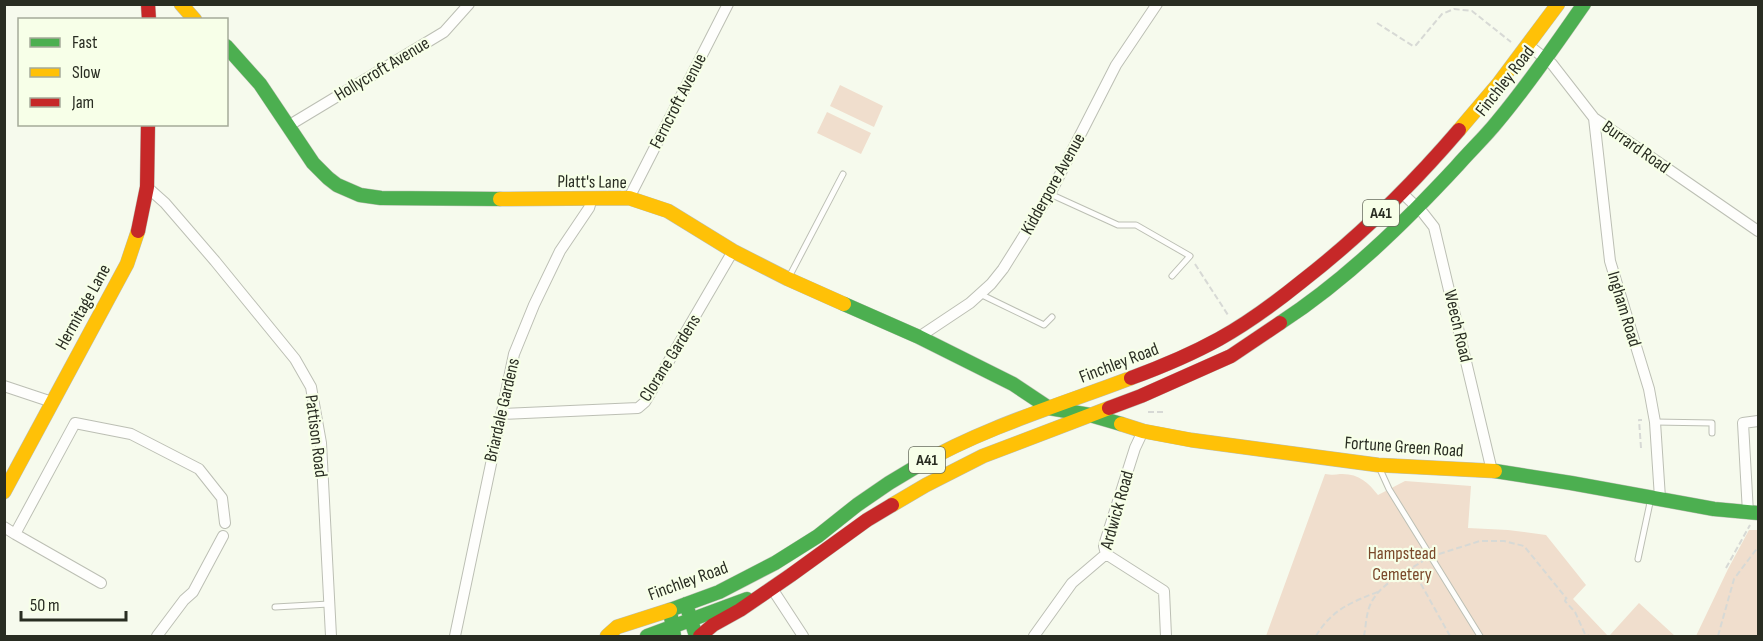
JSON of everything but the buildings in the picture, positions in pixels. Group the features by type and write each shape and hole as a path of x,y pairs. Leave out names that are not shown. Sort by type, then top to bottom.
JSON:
{"main road":[{"path":"181,4 193,18"},
{"name":"Finchley Road","path":"608,636 617,627 719,592 775,563 818,536 873,494 942,452 975,436 1158,368 1220,338 1262,311 1316,272 1440,155 1526,49 1558,4"},
{"name":"Finchley Road","path":"646,636 674,632 692,620 765,591 867,520 926,485 983,456 1141,396 1231,356 1260,338 1328,288 1418,208 1497,122 1545,60 1584,4"},
{"name":"Platt's Lane","path":"228,48 243,62 288,126 297,143 318,170 348,191 365,196 402,199 629,198 668,211 733,251 788,279 919,337 1021,388 1049,408"},
{"name":"Hermitage Lane","path":"4,492 127,264 139,229 147,187 148,126"},
{"name":"Fortune Green Road","path":"1049,408 1090,415 1143,431 1191,440 1378,465 1492,471 1656,497 1714,509 1755,513"},
{"name":"A41","path":"698,636 765,591"},
{"path":"686,604 698,636"},
{"path":"670,610 674,632"}],"street":[{"name":"Hollycroft Avenue","path":"288,126 444,32 469,4"},
{"name":"Ferncroft Avenue","path":"629,198 728,4"},
{"name":"Kidderpore Avenue","path":"919,337 970,303 1003,270 1050,194 1116,65 1157,4"},
{"name":"Burrard Road","path":"1526,49 1552,64 1594,118 1758,231"},
{"name":"Ingham Road","path":"1594,118 1610,261 1649,389 1655,422 1656,497"},
{"name":"Pattison Road","path":"147,187 165,203 215,261 295,359 310,387 321,443 331,636"},
{"name":"Weech Road","path":"1402,193 1434,227 1492,471"},
{"name":"Briardale Gardens","path":"455,636 514,354 560,251 589,208 592,198"},
{"name":"Clorane Gardens","path":"501,414 638,408 645,402 733,251"},
{"path":"4,386 52,402"},
{"path":"1755,513 1743,423 1758,421"},
{"path":"15,534 75,423 131,435 199,469 222,498 225,523"},
{"name":"Ardwick Road","path":"1034,636 1072,583 1106,554 1104,546 1106,539 1135,448 1143,431"},
{"path":"4,527 101,583"},
{"path":"156,636 193,592 223,536"},
{"path":"1106,554 1164,591 1166,636"},
{"path":"765,591 803,636"}],"lane":[{"path":"788,279 843,174"},
{"path":"1050,194 1118,225 1136,225 1190,256 1172,276"},
{"path":"980,294 1044,325 1052,316"},
{"path":"1655,422 1712,423 1712,433"},
{"path":"1378,465 1389,489 1480,636"},
{"path":"1638,559 1656,497"},
{"path":"275,606 329,604"}],"path":[{"path":"1377,23 1413,46 1442,14 1455,9 1472,11 1526,49"},
{"path":"1198,268 1229,317"},
{"path":"1639,449 1645,448"},
{"path":"1726,568 1755,513"},
{"path":"1524,546 1567,599 1565,601 1575,612 1585,634 1589,636"},
{"path":"1718,636 1734,579 1758,548"},
{"path":"1412,568 1450,636"},
{"path":"1316,636 1331,617 1346,605 1382,590"}],"green space":[{"path":"840,85 883,106 874,127 830,106"},
{"path":"827,112 871,133 861,154 817,133"},
{"name":"Hampstead Cemetery","path":"1325,474 1352,475 1366,482 1378,495 1405,481 1471,486 1468,528 1546,535 1586,585 1573,599 1608,636 1266,636"},
{"path":"1749,530 1758,530 1758,636 1696,636 1728,569"},
{"path":"1639,603 1675,636 1610,635"}],"traffic: fast":[{"path":"1280,323 1351,269 1437,187 1509,108 1584,4"},
{"path":"228,48 260,84 313,163 337,185 360,195 381,198 500,199"},
{"path":"844,304 919,337 1013,384 1049,408 1090,415 1121,424"},
{"path":"674,636 670,610 719,592 775,563 818,536 889,483 919,465"},
{"path":"1495,471 1714,509 1758,513"},
{"path":"647,636 747,599"},
{"path":"686,604 696,636"}],"traffic: slow":[{"path":"181,4 193,18"},
{"path":"1459,130 1499,83 1558,4"},
{"path":"500,199 629,198 668,211 733,251 844,304"},
{"path":"4,492 127,264 138,231"},
{"path":"919,465 996,428 1131,378"},
{"path":"892,505 983,456 1109,408"},
{"path":"1121,424 1143,431 1191,440 1378,465 1495,471"},
{"path":"607,636 617,627 670,610"}],"traffic: jam":[{"path":"148,4 149,18"},
{"path":"138,231 147,187 148,126"},
{"path":"1131,378 1219,339 1281,298 1384,210 1459,130"},
{"path":"1109,408 1231,356 1280,323"},
{"path":"700,636 892,505"}]}
